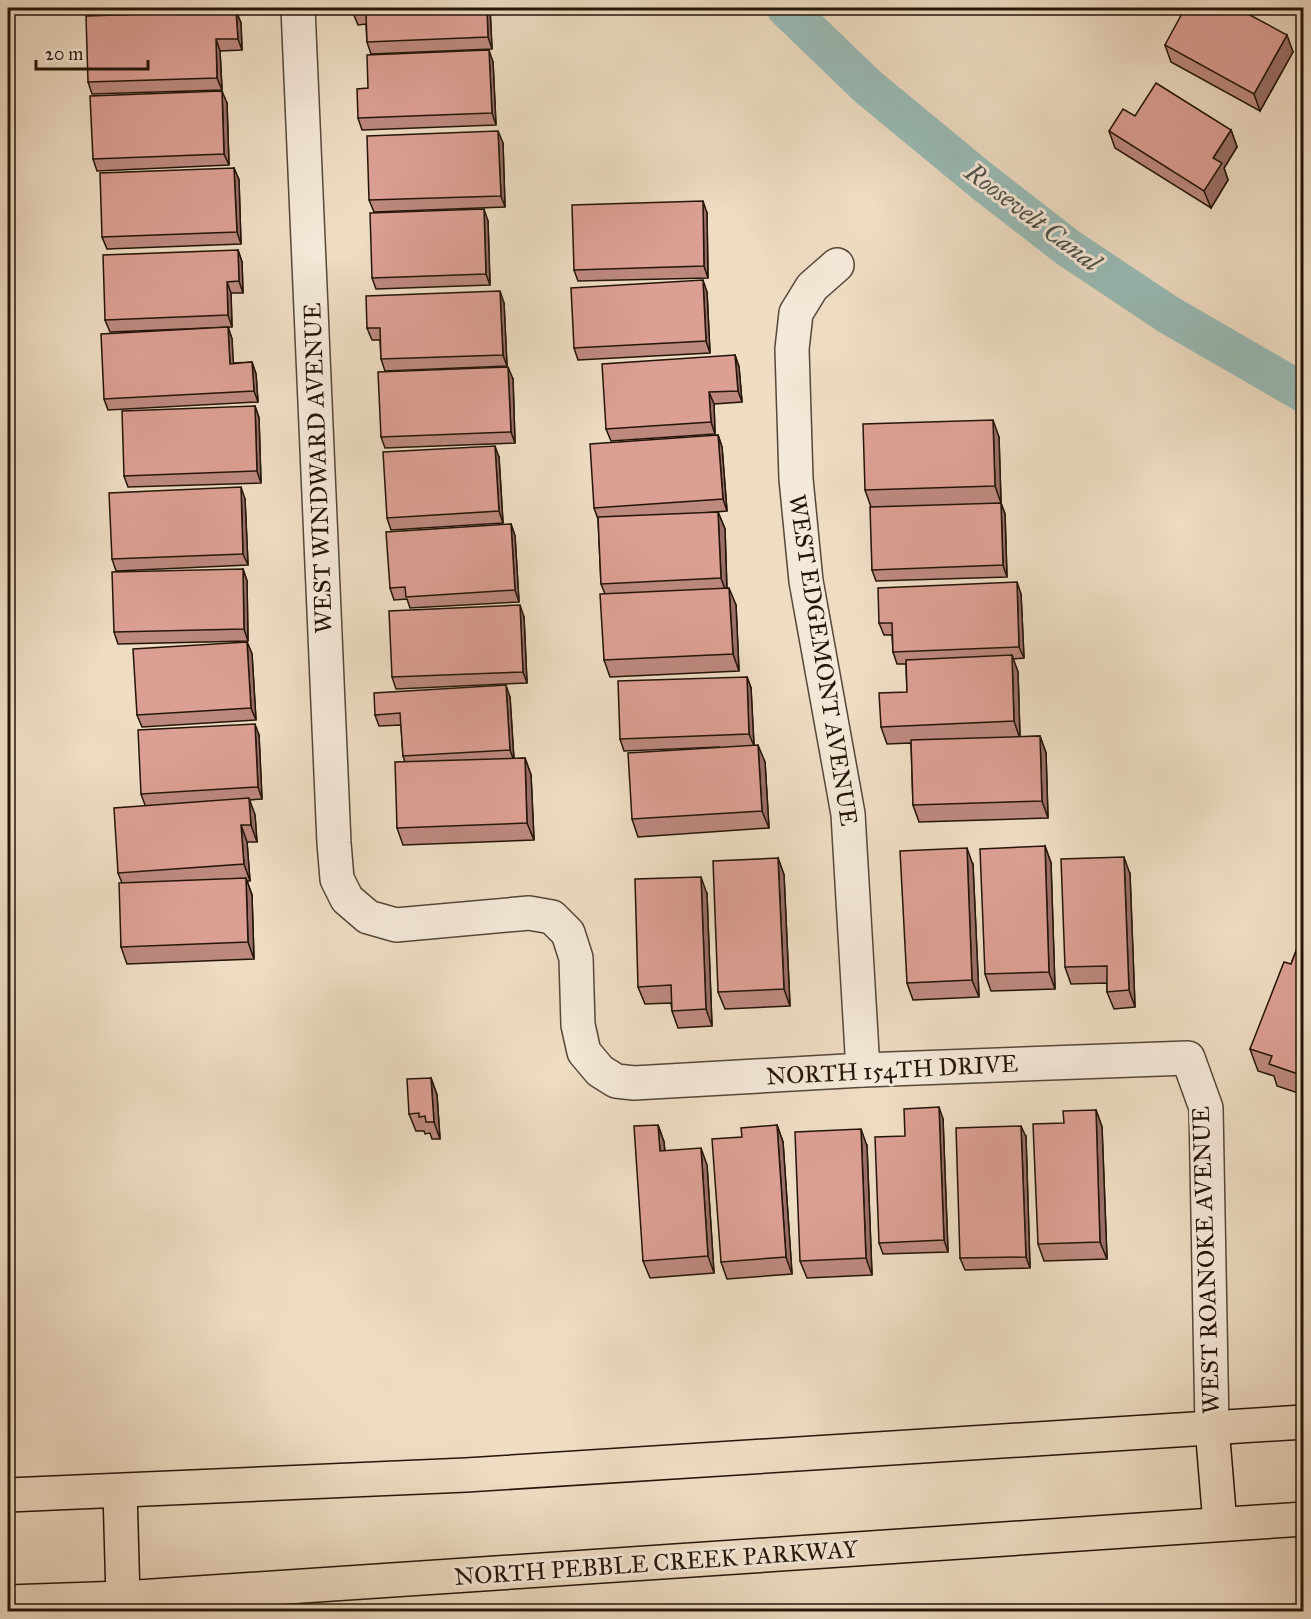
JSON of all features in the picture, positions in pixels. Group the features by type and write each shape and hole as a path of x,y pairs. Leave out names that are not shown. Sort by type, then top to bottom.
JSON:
{"main road":[{"path":"8,1495 466,1475 1304,1422"},
{"path":"1212,1427 1220,1524"},
{"path":"120,1491 123,1598"},
{"name":"NORTH PEBBLE CREEK PARKWAY","path":"8,1602 123,1598 1304,1519"}],"street":[{"name":"WEST WINDWARD AVENUE","path":"298,8 337,879 347,899 368,916 396,925 529,913 552,917 568,933 576,958 578,1025 584,1052 600,1071"},
{"name":"WEST EDGEMONT AVENUE","path":"837,265 812,286 796,313 792,349 796,479 806,581 848,814 863,1070"},
{"name":"NORTH 154TH DRIVE","path":"600,1071 616,1081 634,1083 863,1070 1188,1058"},
{"name":"WEST ROANOKE AVENUE","path":"1188,1058 1206,1108 1212,1427"}],"building":[{"path":"353,8 487,8 488,37 367,42 366,13 353,13"},
{"path":"1185,8 1237,8 1287,35 1254,94 1165,45"},
{"path":"236,11 238,39 216,39 217,78 88,82 86,16"},
{"path":"489,50 492,113 358,118 357,89 368,88 367,55"},
{"path":"1156,83 1231,130 1213,158 1222,163 1204,191 1109,131 1123,109 1135,116"},
{"path":"222,91 224,154 93,159 90,96"},
{"path":"498,131 501,196 369,200 367,136"},
{"path":"234,168 237,232 102,237 100,173"},
{"path":"703,201 704,266 574,270 572,205"},
{"path":"484,209 486,274 372,278 370,213"},
{"path":"238,250 239,281 227,282 228,315 105,320 103,255"},
{"path":"703,280 706,341 574,348 571,288"},
{"path":"500,291 503,355 381,359 380,328 367,328 366,296"},
{"path":"228,327 230,364 252,362 254,391 104,399 101,334"},
{"path":"735,355 738,391 709,392 711,422 606,429 602,364"},
{"path":"508,367 511,432 381,437 378,372"},
{"path":"255,406 257,471 124,476 122,411"},
{"path":"993,420 995,486 865,490 863,424"},
{"path":"718,435 723,499 594,508 590,444"},
{"path":"495,446 499,511 387,518 383,452"},
{"path":"241,487 243,554 112,559 109,493"},
{"path":"1001,503 1003,565 872,570 870,507"},
{"path":"718,512 721,578 601,584 598,517"},
{"path":"511,524 515,590 406,597 405,587 390,588 386,532"},
{"path":"243,569 244,629 114,632 112,572"},
{"path":"1017,582 1019,647 893,652 892,623 879,623 878,588"},
{"path":"729,588 733,654 604,660 600,594"},
{"path":"520,605 523,672 392,677 389,611"},
{"path":"247,642 251,708 137,715 133,649"},
{"path":"1012,655 1014,721 881,727 879,693 907,692 906,660"},
{"path":"747,677 749,734 620,739 618,681"},
{"path":"506,685 510,750 403,756 400,713 375,715 374,693"},
{"path":"255,724 258,787 141,794 138,730"},
{"path":"1040,736 1042,801 913,805 911,740"},
{"path":"758,745 762,811 632,819 628,753"},
{"path":"525,758 527,823 397,828 395,762"},
{"path":"249,798 251,825 241,825 244,864 118,873 114,808"},
{"path":"1045,846 1049,972 985,974 980,849"},
{"path":"967,848 972,980 907,983 900,851"},
{"path":"1124,857 1129,990 1107,992 1107,966 1065,967 1061,859"},
{"path":"778,858 784,989 718,992 713,861"},
{"path":"701,877 706,1009 672,1011 671,985 638,987 635,879"},
{"path":"246,878 248,942 121,947 119,883"},
{"path":"1304,930 1304,1059 1298,1074 1269,1064 1272,1056 1250,1049 1284,962 1291,964"},
{"path":"431,1078 434,1122 426,1122 425,1116 419,1117 419,1113 409,1114 407,1079"},
{"path":"939,1107 944,1240 879,1243 875,1137 905,1136 904,1109"},
{"path":"1096,1110 1100,1242 1038,1244 1033,1124 1064,1123 1063,1111"},
{"path":"658,1125 660,1151 701,1148 708,1256 643,1261 634,1126"},
{"path":"777,1125 786,1257 721,1262 712,1139 742,1137 741,1128"},
{"path":"1021,1126 1026,1257 960,1258 956,1128"},
{"path":"861,1129 866,1258 800,1261 795,1132"}],"waterway":[{"name":"Roosevelt Canal","path":"786,8 868,87 982,181 1067,247 1169,315 1304,393"}]}
